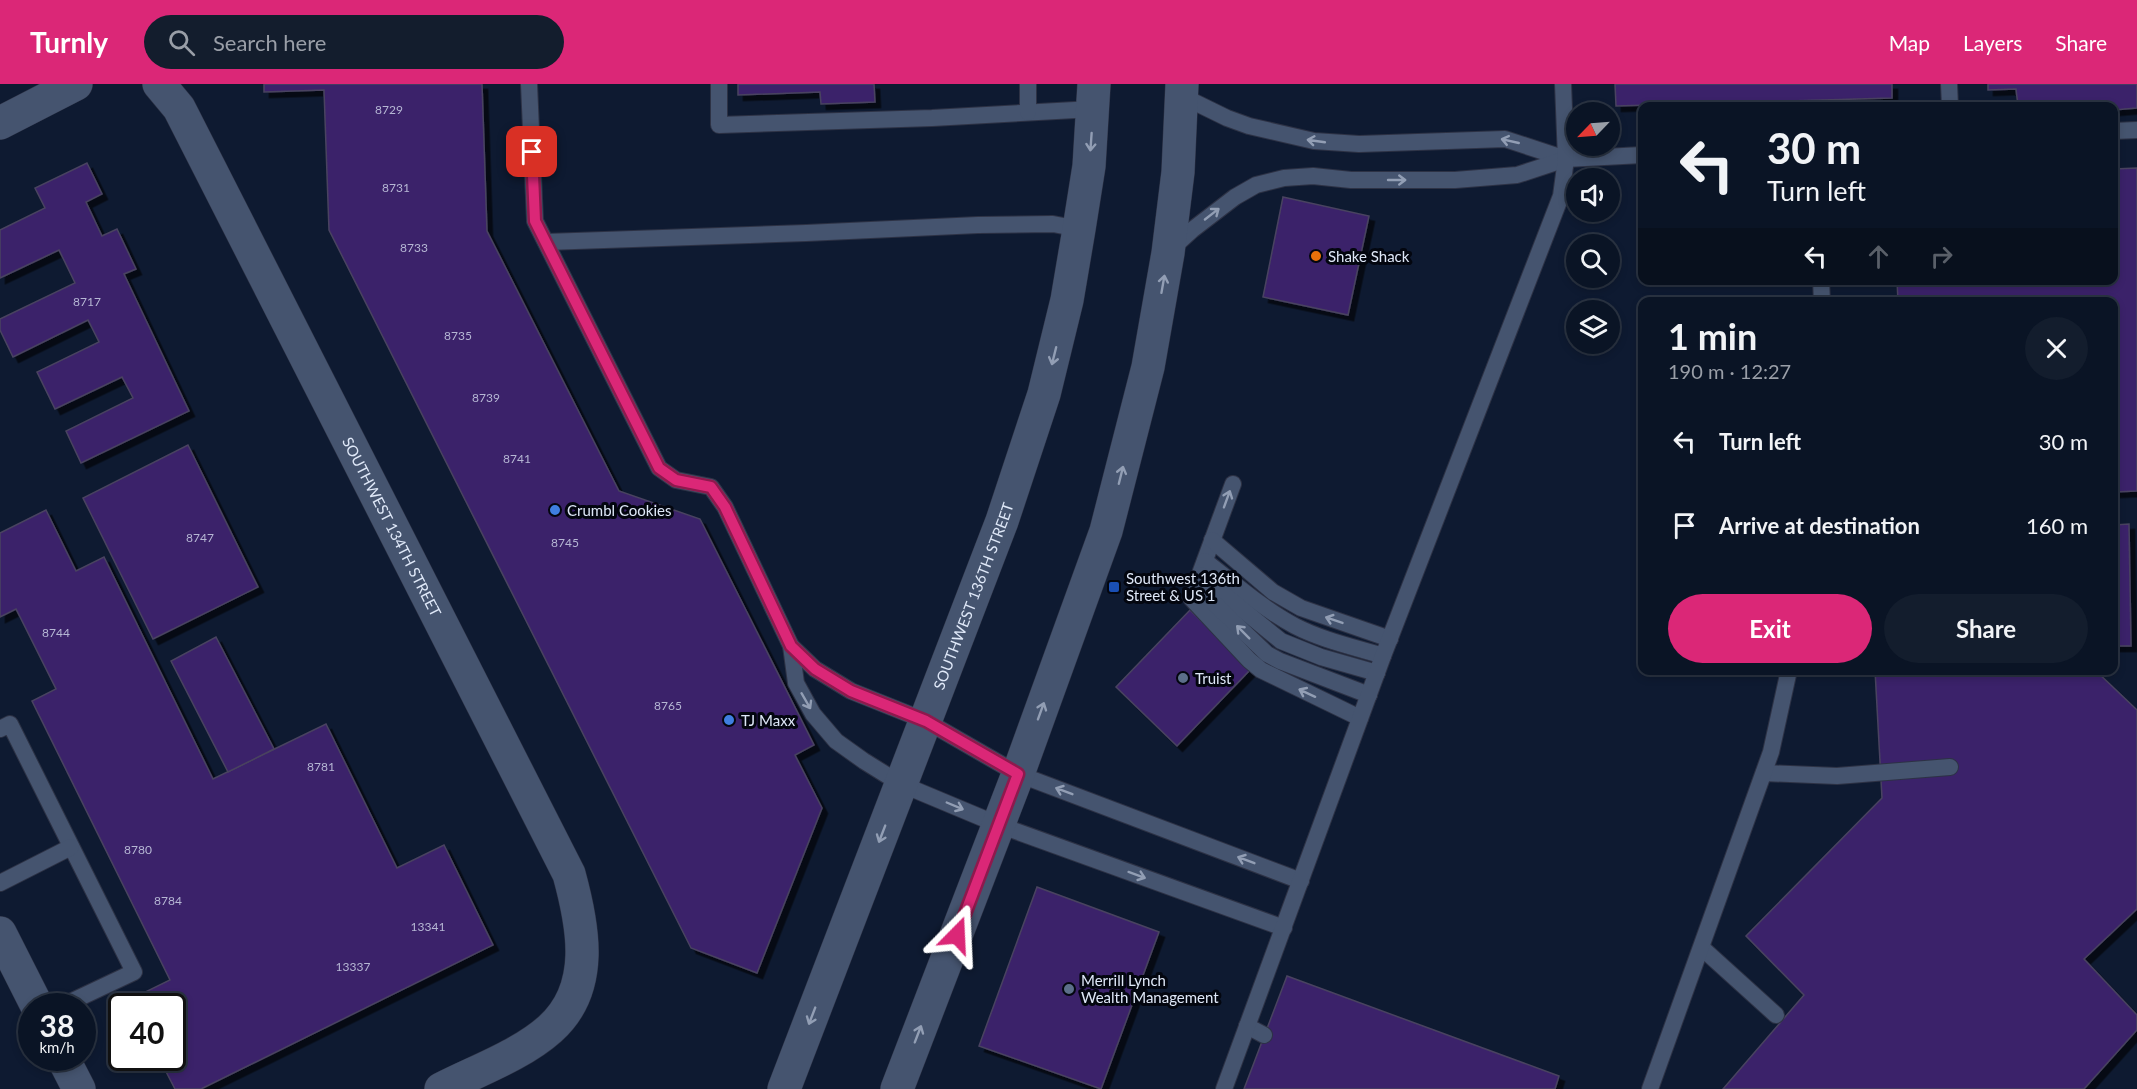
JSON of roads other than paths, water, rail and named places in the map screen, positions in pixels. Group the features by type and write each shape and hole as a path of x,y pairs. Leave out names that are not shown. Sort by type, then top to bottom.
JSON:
{"street":[{"path":"0,123 76,84"},
{"name":"SOUTHWEST 134TH STREET","path":"159,84 178,108 569,874 579,911 583,949 580,982 569,1007 551,1028 526,1046 441,1089"},
{"path":"897,1089 999,825 1106,531 1148,367 1168,253 1178,172 1182,90"},
{"name":"SOUTHWEST 136TH STREET","path":"784,1089 1002,521 1044,394 1067,300 1079,229 1089,166 1094,96"},
{"path":"0,933 30,993"},
{"path":"70,1071 79,1089"}],"lane":[{"path":"529,84 535,221 659,468 676,480 711,487 725,507 791,646 796,683 813,714 836,741 901,784 999,825 1284,928"},
{"path":"719,84 719,125 932,118 1028,112 1094,96"},
{"path":"1028,84 1028,112"},
{"path":"1224,1089 1389,639 1561,196 1566,159 1563,84"},
{"path":"1949,84 1950,102"},
{"path":"1182,90 1227,118 1249,126 1314,141 1359,144 1505,138 1566,159"},
{"path":"2118,131 2137,130"},
{"path":"1168,253 1192,230 1235,197 1256,185 1284,178 1313,176 1351,180 1455,180 1517,175 1566,159 1638,155"},
{"path":"546,242 806,234 978,225 1053,224 1079,229"},
{"path":"1233,484 1191,598 1255,665 1272,677 1360,718"},
{"path":"1212,540 1273,592 1301,608 1389,639"},
{"path":"1200,574 1263,604 1296,626 1327,639 1383,656"},
{"path":"1200,574 1281,642 1321,657 1377,673"},
{"path":"1200,574 1267,654 1280,662 1369,695"},
{"path":"791,646 815,669 851,691 926,721 1018,774 1301,881"},
{"path":"1650,1089 1771,752 1788,675"},
{"path":"0,729 10,724 134,972 90,993"},
{"path":"1764,773 1837,776 1950,767"},
{"path":"0,884 71,847"},
{"path":"1701,948 1776,1014"},
{"path":"1247,1026 1264,1035"}],"place":[{"name":"Shake Shack","path":"1316,256"},
{"name":"Crumbl Cookies","path":"555,510"},
{"name":"Southwest 136th Street & US 1","path":"1114,587"},
{"name":"Truist","path":"1183,678"},
{"name":"TJ Maxx","path":"729,720"},
{"name":"Merrill Lynch Wealth Management","path":"1069,989"}]}
